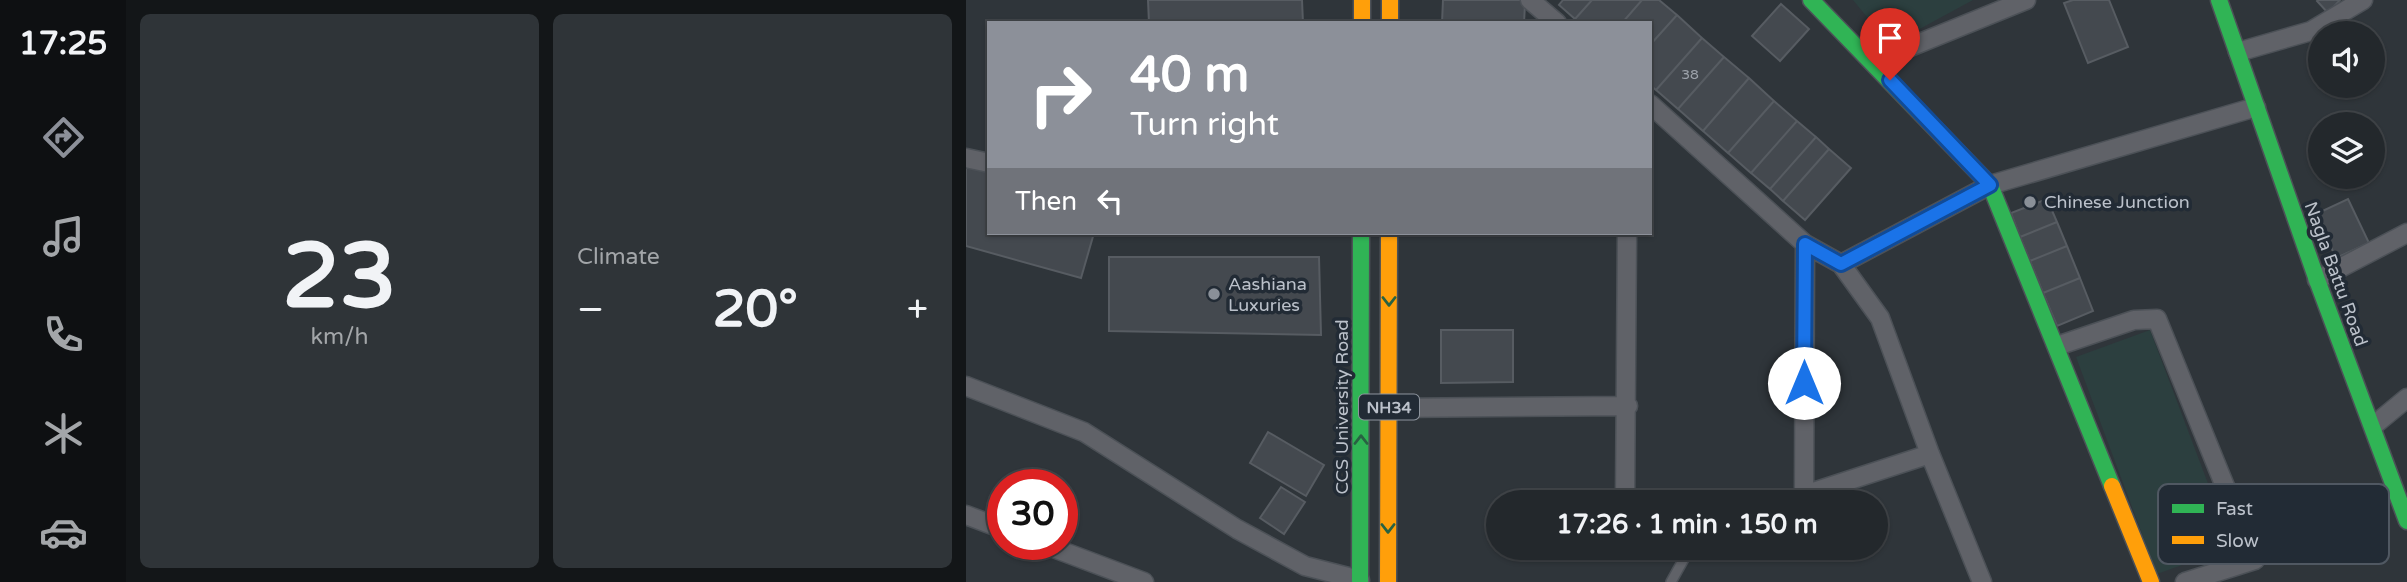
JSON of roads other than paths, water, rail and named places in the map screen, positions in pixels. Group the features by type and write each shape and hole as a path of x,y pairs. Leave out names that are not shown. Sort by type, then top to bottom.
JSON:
{"main road":[{"path":"1362,0 1362,21"},
{"path":"1390,0 1390,21"},
{"path":"1811,0 1990,185 2151,582"},
{"name":"Nagla Battu Road","path":"2219,0 2317,280 2407,521"},
{"name":"CCS University Road","path":"1360,581 1361,235"},
{"name":"NH34","path":"1388,582 1390,235"}],"street":[{"path":"1530,0 1555,21"},
{"path":"1873,62 2026,0"},
{"path":"2238,52 2311,31 2363,0"},
{"path":"1652,106 1805,244 1841,264 1880,318 1930,454 1982,582"},
{"path":"1841,264 1990,185 2256,107"},
{"path":"966,158 987,163"},
{"path":"2317,280 2407,233"},
{"path":"1625,490 1627,235"},
{"path":"1804,490 1805,244"},
{"path":"2057,346 2134,320 2157,319 2224,484"},
{"path":"966,386 1084,432 1237,529 1294,561 1360,581"},
{"path":"2373,426 2407,398"},
{"path":"1389,408 1628,406"},
{"path":"1827,490 1930,454"},
{"path":"966,515 987,523"},
{"path":"1078,557 1144,582"},
{"path":"2185,582 2242,564"}],"lane":[{"path":"1671,582 1683,560"}],"place":[{"name":"Chinese Junction","path":"2030,202"},
{"name":"Aashiana Luxuries","path":"1214,294"}]}
